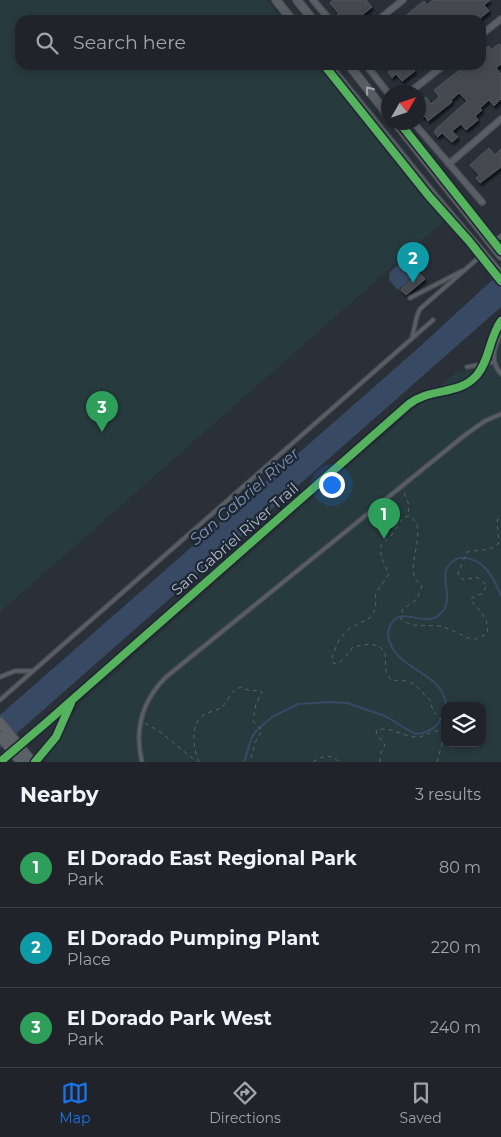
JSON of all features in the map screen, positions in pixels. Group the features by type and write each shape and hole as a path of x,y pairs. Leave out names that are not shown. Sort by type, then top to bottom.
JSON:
{"main road":[{"path":"276,0 288,15"},
{"path":"296,0 309,15"},
{"path":"332,70 501,275"},
{"path":"353,70 381,105"},
{"path":"401,130 500,254"},
{"path":"0,722 31,761"},
{"path":"0,736 20,762"}],"street":[{"path":"313,0 326,15"},
{"path":"384,15 402,0"},
{"path":"486,31 501,19"},
{"path":"370,70 382,85"},
{"path":"419,85 438,70"},
{"path":"449,164 501,120"},
{"path":"420,130 482,202"}],"lane":[{"path":"492,244 501,236"},
{"path":"412,339 416,316 420,309 483,254"},
{"path":"410,298 470,267"},
{"path":"0,700 433,320"},
{"path":"501,334 496,345 494,362 501,374"},
{"path":"467,366 494,362"},
{"path":"142,762 138,745 140,721 150,696 166,676 465,435 485,421 501,414"},
{"path":"0,677 15,671 32,671"}],"path":[{"path":"400,487 409,505 408,516"},
{"path":"441,720 432,711 430,700 415,685 408,681 391,680 386,672 385,652 379,646 370,644 353,647 343,661 334,664 332,657 342,635 355,625 374,616 377,605 375,594 389,574 381,557 381,546 391,536 403,518 408,516 413,517 418,525 414,577 422,586 417,599 402,610 401,619 411,626 442,626 473,640 487,634 489,626 470,599 483,593 486,585 477,577 464,580 459,577 458,573 467,552 490,549 499,543 497,522 501,518"},
{"path":"198,762 193,738 202,715 222,708 231,692 241,687 250,691 260,690 262,692 256,704 254,717 255,724 262,730 255,742 250,762"},
{"path":"140,721 160,732 198,762"},
{"path":"380,762 380,755 385,745 376,733 376,730 386,729 416,737 427,736 441,729"},
{"path":"437,762 441,747"},
{"path":"313,762 325,756 339,762"}],"green space":[{"path":"0,0 267,0 279,15 15,15 15,70 323,70 445,220 0,612"},
{"path":"501,340 501,762 44,762 81,703 454,374 498,362 497,355"}],"water":[{"path":"407,257 416,258 424,267 398,290 389,280 390,272"},
{"name":"San Gabriel River","path":"501,272 501,307 0,748 0,715 415,351"}],"building":[{"path":"333,0 366,0 372,7 362,15 337,15 339,14 330,3"},
{"path":"433,0 490,0 484,5 489,11 484,15 406,15 424,1 427,5"},
{"path":"499,44 501,46 501,64 496,68 501,74 501,99 494,106 489,100 480,108 482,110 475,116 478,120 466,130 461,124 452,131 458,137 452,142 442,133 438,137 434,132 437,128 467,101 459,93 451,100 452,102 428,121 426,118 426,97 431,104 439,97 434,90 460,70 486,70 486,48 489,46 491,50"},
{"path":"390,70 415,71 402,81 396,74 392,78 388,72"},
{"path":"489,148 495,155 501,149 501,167 480,183 476,178 479,175 470,165"},
{"path":"419,273 425,279 406,295 401,290 402,288"}],"waterway":[{"path":"445,702 443,694 437,685 399,657 392,647 388,635 391,624 401,616 427,619 440,614 447,601 446,570 452,562 459,558 468,558 481,564 493,579 501,596"},
{"path":"244,762 252,737 256,731 272,717 298,704 347,703 385,716 415,734 432,729 441,719"}],"cycle path":[{"path":"328,70 428,195 501,281"},
{"path":"405,130 501,251"},
{"name":"San Gabriel River Trail","path":"0,762 409,404 426,395 453,389 470,382 481,369 501,321"},
{"path":"35,762 56,737 71,703"}],"place":[{"name":"El Dorado Pumping Plant","path":"413,283"},
{"name":"El Dorado Park West","path":"102,432"},
{"name":"El Dorado East Regional Park","path":"384,539"}]}
